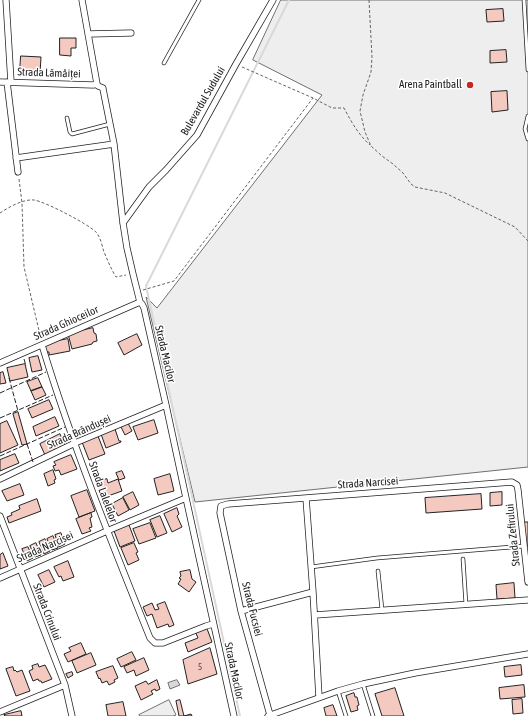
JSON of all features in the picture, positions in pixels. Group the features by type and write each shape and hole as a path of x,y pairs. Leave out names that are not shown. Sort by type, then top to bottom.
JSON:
{"street":[{"path":"6,0 9,82 18,172"},
{"name":"Strada Macilor","path":"82,0 97,84 103,89 114,144 123,223 132,274 140,302 144,308 234,716"},
{"name":"Bulevardul Sudului","path":"123,223 149,187 197,135 273,0"},
{"path":"88,34 131,34"},
{"name":"Strada Lămâiței","path":"0,82 97,84"},
{"path":"16,158 114,144"},
{"name":"Strada Ghioceilor","path":"0,363 140,302"},
{"name":"Strada Lalelelor","path":"42,345 56,392 107,531 150,638 155,643 162,642 213,624"},
{"name":"Strada Brândușei","path":"0,479 75,444 166,405"},
{"name":"Strada Narcisei","path":"222,506 228,504 506,482 512,482 517,485"},
{"name":"Strada Zefirului","path":"517,485 527,562 528,582"},
{"name":"Strada Narcisei","path":"0,578 186,498"},
{"path":"306,498 315,615 319,697"},
{"name":"Strada Fucsiei","path":"222,506 220,513 241,611 269,716"},
{"name":"Strada Crinului","path":"0,516 65,685 72,716"},
{"path":"241,611 313,592"},
{"path":"315,615 528,600"},
{"path":"269,716 319,697 363,684 528,654"},
{"path":"0,712 65,685"}],"lane":[{"path":"164,63 199,0"},
{"path":"524,0 528,70"},
{"path":"528,116 525,129 528,139"},
{"path":"67,118 70,132 72,134 110,124"},
{"path":"311,567 377,558 524,546"},
{"path":"463,559 466,605"},
{"path":"378,571 382,610"},
{"path":"363,684 373,716"},
{"path":"338,691 346,716"}],"path":[{"path":"369,0 372,64 360,111 365,132 371,146"},
{"path":"236,64 332,108 344,108 361,137 403,173 415,187 445,193 515,227 528,241"},
{"path":"143,290 174,280 313,98"},
{"path":"18,172 22,203 24,267 42,345"},
{"path":"0,213 9,207 26,201 34,200 49,205 86,224 97,233 116,277 132,274"}],"shaded area":[{"path":"281,0 528,0 528,467 195,502 146,297 157,308 322,95 253,60"},
{"path":"177,680 180,685 170,689 168,683"},
{"path":"169,700 176,715 139,715"}],"building":[{"path":"503,9 504,21 487,22 486,10"},
{"path":"60,38 76,38 76,48 71,48 71,56 60,55"},
{"path":"506,50 507,62 490,63 490,51"},
{"path":"21,56 41,57 40,73 20,72"},
{"path":"507,91 508,110 492,112 491,92"},
{"path":"93,328 97,341 93,342 92,344 72,349 68,334"},
{"path":"137,334 142,345 124,355 118,343"},
{"path":"68,339 70,351 49,355 49,352 46,352 46,343"},
{"path":"38,356 42,370 32,372 29,358"},
{"path":"25,364 28,377 10,381 7,368"},
{"path":"3,372 6,383 0,384 0,373"},
{"path":"38,378 42,387 31,391 27,382"},
{"path":"42,387 46,395 35,400 31,391"},
{"path":"49,400 53,409 32,418 28,409"},
{"path":"18,412 27,444 22,445 13,414"},
{"path":"55,417 59,426 36,436 33,427"},
{"path":"154,420 158,433 138,440 133,427"},
{"path":"7,421 18,445 0,453 0,424"},
{"path":"128,423 132,431 125,435 121,427"},
{"path":"115,429 119,441 121,442 106,448 101,434"},
{"path":"60,434 65,446 45,455 40,444"},
{"path":"98,436 105,454 89,460 82,442"},
{"path":"15,454 19,463 0,471 0,460"},
{"path":"71,455 77,469 61,475 59,470 55,471 53,466 56,465 54,462"},
{"path":"53,470 56,479 54,480 55,483 48,486 44,474"},
{"path":"122,471 125,478 119,480 116,473"},
{"path":"170,474 174,491 158,495 154,479"},
{"path":"107,479 108,483 118,479 122,491 105,497 103,490 100,491 97,482"},
{"path":"20,484 24,495 7,501 2,491"},
{"path":"87,490 95,511 79,517 71,496"},
{"path":"133,492 139,505 130,510 123,497"},
{"path":"502,492 502,505 490,506 490,493"},
{"path":"481,494 482,509 426,513 425,498"},
{"path":"123,498 129,510 118,516 112,504"},
{"path":"37,499 41,511 9,523 7,517 12,515 11,513 20,509 19,506"},
{"path":"177,508 179,514 177,516 182,527 172,532 164,514"},
{"path":"91,513 92,517 90,518 92,527 89,528 91,531 82,534 76,519"},
{"path":"160,516 167,533 157,537 150,520"},
{"path":"524,522 528,522 528,546 526,546"},
{"path":"150,523 156,538 139,544 133,529"},
{"path":"129,525 135,541 120,547 114,531"},
{"path":"61,533 65,544 59,547 55,535"},
{"path":"53,536 58,548 52,550 47,539"},
{"path":"45,539 50,551 44,554 39,542"},
{"path":"36,543 41,555 35,557 30,546"},
{"path":"134,543 138,552 136,553 139,560 128,565 121,548"},
{"path":"28,547 33,558 27,561 22,549"},
{"path":"3,553 8,566 0,569 0,555"},
{"path":"68,561 74,577 63,581 61,576 59,577 54,567"},
{"path":"49,570 55,582 44,587 38,575"},
{"path":"190,570 192,579 196,582 189,592 178,584 181,579 179,578 181,576 180,572"},
{"path":"514,583 515,598 497,599 496,585"},
{"path":"165,602 174,625 169,627 168,624 157,628 152,614 147,616 143,607 152,603 155,610 159,609 157,605"},
{"path":"206,626 212,642 188,652 185,643 198,638 195,631"},
{"path":"81,643 86,654 68,662 64,654 71,651 69,648"},
{"path":"210,648 217,674 188,684 183,660"},
{"path":"132,652 136,660 121,667 117,659"},
{"path":"91,653 96,665 77,673 72,661"},
{"path":"144,658 149,670 136,676 134,670 127,673 124,667"},
{"path":"38,664 39,667 45,665 52,679 42,683 38,679 33,681 29,671 33,669 32,666"},
{"path":"521,665 522,675 505,677 504,667"},
{"path":"113,666 118,678 114,680 115,682 109,685 107,681 102,683 96,672"},
{"path":"13,667 14,671 15,670 17,672 22,670 30,691 16,696 6,669"},
{"path":"72,672 73,675 68,678 66,674"},
{"path":"157,680 160,689 151,691 153,694 141,700 135,686 146,681 148,684"},
{"path":"524,685 525,697 500,699 499,688"},
{"path":"395,688 404,716 382,716 375,694"},
{"path":"354,693 355,697 357,697 359,705 357,706 358,710 351,712 346,696"},
{"path":"522,699 523,713 513,714 512,700"},
{"path":"180,700 184,716 179,716 176,701"},
{"path":"123,702 126,716 108,716 106,705"},
{"path":"333,705 337,716 326,716 324,708"},
{"path":"21,711 22,716 4,715"}],"waterway":[{"path":"240,716 146,286 289,0"}],"fence":[{"path":"24,359 26,366"},
{"path":"0,393 46,372"},
{"path":"9,378 18,411"},
{"path":"0,418 53,395"},
{"path":"0,456 65,427"},
{"path":"27,444 33,462"}],"place":[{"name":"Arena Paintball","path":"470,85"}]}
